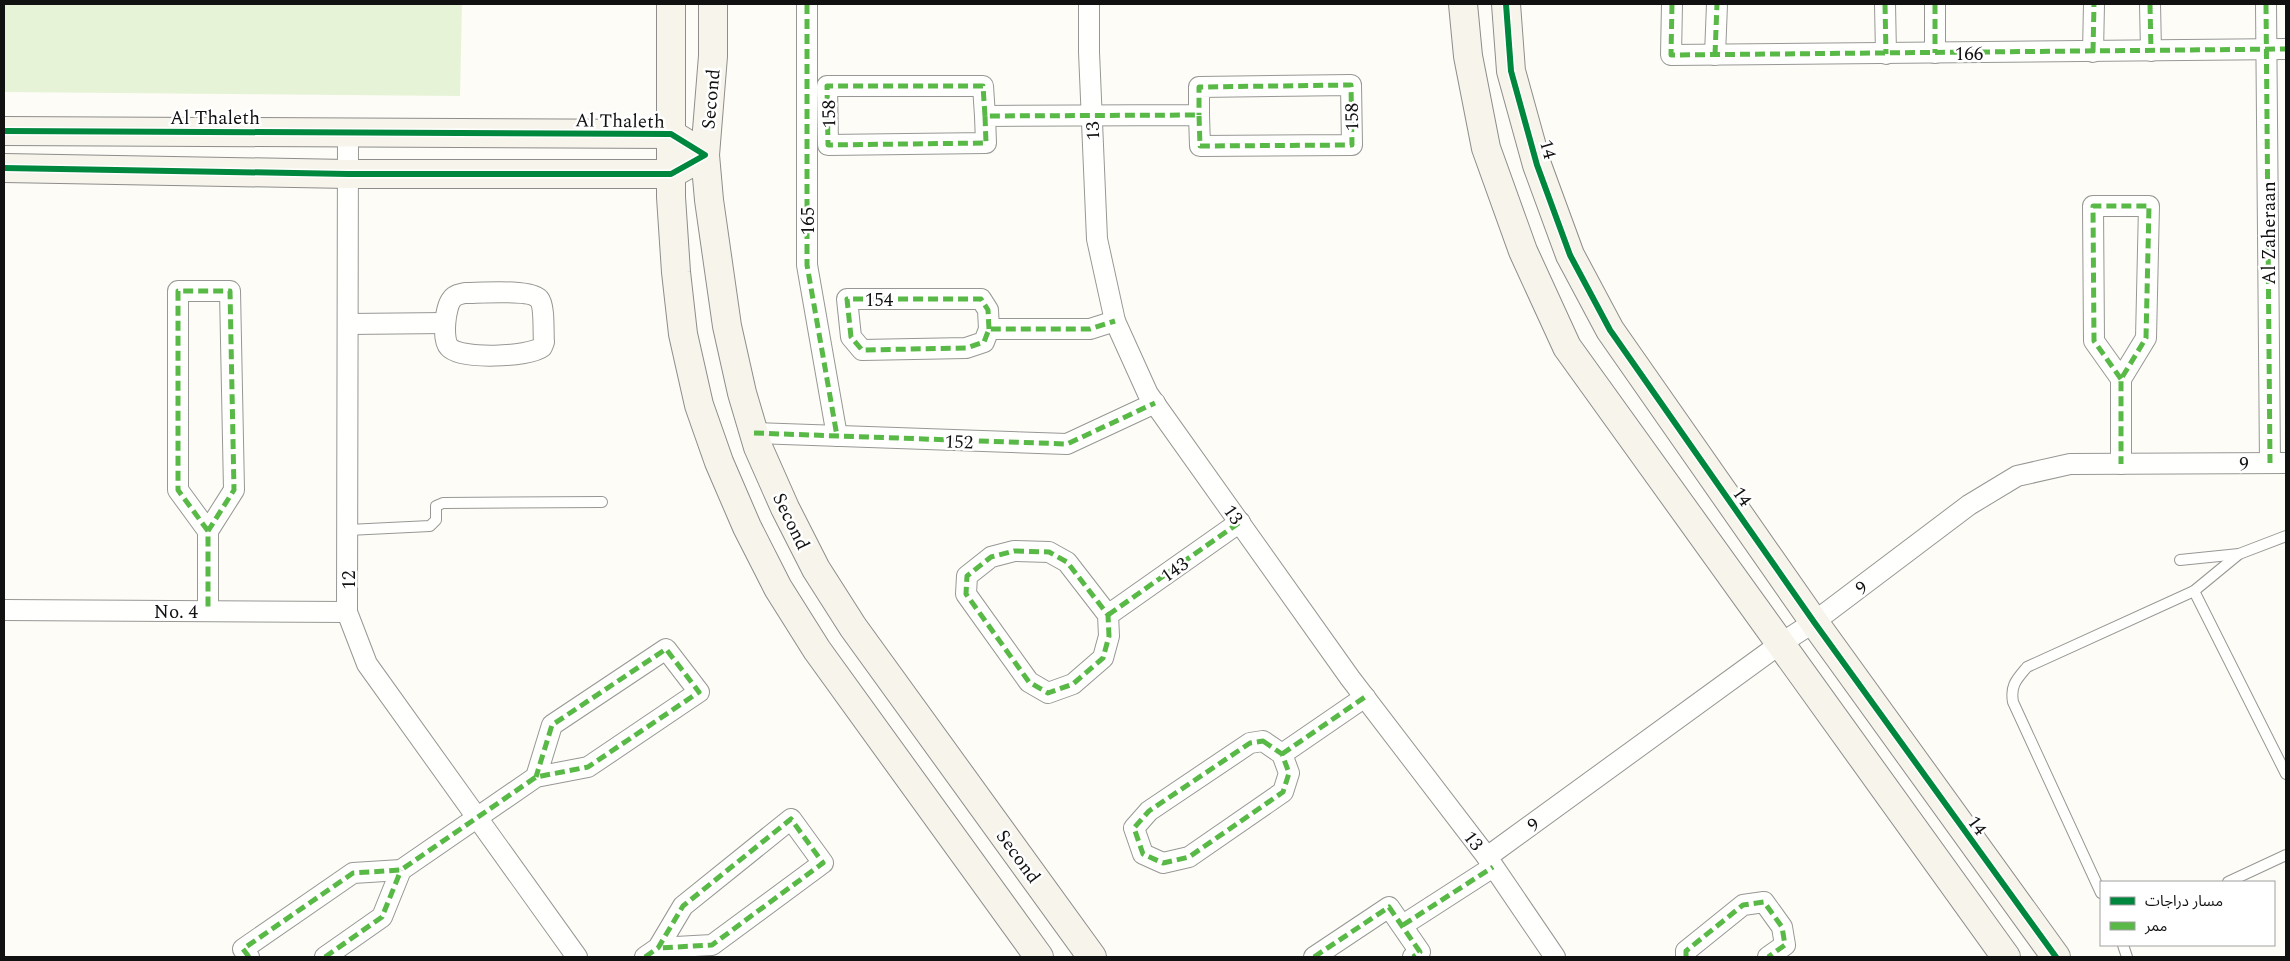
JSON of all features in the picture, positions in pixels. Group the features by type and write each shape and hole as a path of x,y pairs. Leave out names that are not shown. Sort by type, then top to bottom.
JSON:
{"street":[{"name":"Second","path":"671,4 671,174 676,272 683,334 699,405 719,462 747,527 778,588 817,650 1039,957"},
{"name":"Second","path":"713,4 713,56 705,156 727,326 742,393 758,447 785,508 821,577 854,627 1092,957"},
{"name":"165","path":"807,4 807,265 837,436"},
{"name":"13","path":"1090,4 1097,239 1115,321 1148,394 1365,697 1490,862 1555,957"},
{"path":"1463,4 1468,56 1486,148 1523,251 1567,347 2006,957"},
{"name":"14","path":"1506,4 1511,72 1537,164 1570,255 1610,330 1814,622 2056,957"},
{"name":"166","path":"1672,4 1671,55 2276,49"},
{"path":"1715,55 1716,4"},
{"path":"1885,4 1886,54"},
{"path":"1935,4 1935,53"},
{"path":"2094,4 2094,52"},
{"path":"2150,4 2151,51"},
{"name":"Al Zaheraan","path":"2266,4 2276,49 2278,463"},
{"name":"158","path":"1351,85 1352,145 1200,146 1199,115 1199,87 1351,85"},
{"name":"158","path":"828,86 983,86 985,116 986,143 828,145 828,86"},
{"path":"985,116 1199,115"},
{"name":"Al Thaleth","path":"4,131 671,134 705,156"},
{"name":"12","path":"348,133 347,612 367,664 577,957"},
{"path":"4,168 348,174 671,174 705,156"},
{"path":"2121,379 2094,341 2093,206 2149,206 2146,338 2121,379 2121,464"},
{"path":"208,531 178,490 178,291 230,291 234,490 208,531 208,611"},
{"path":"460,294 531,295 539,300 542,305 544,342 538,350 525,354 467,355 448,347 445,323 452,299 460,294"},
{"name":"154","path":"847,299 981,299 988,310 989,329 984,342 966,348 862,350 851,337 847,299"},
{"path":"989,329 1090,329 1115,321"},
{"path":"349,324 445,323"},
{"name":"152","path":"754,433 1067,444 1155,403"},
{"name":"9","path":"1403,925 1780,644 1814,622 1969,505 2017,476 2070,464 2278,463"},
{"name":"143","path":"1108,615 1240,522"},
{"path":"1014,551 1049,552 1067,562 1108,615 1109,636 1102,658 1073,684 1048,692 1029,682 976,610 966,594 967,576 991,557 1014,551"},
{"name":"No. 4","path":"4,610 347,612"},
{"path":"249,957 243,949 353,873 401,870 536,777 588,767 699,692 666,649 552,724 536,777"},
{"path":"1282,754 1365,697"},
{"path":"1263,741 1282,754 1289,773 1283,792 1190,857 1163,863 1143,854 1134,828 1149,811 1250,743 1263,741"},
{"path":"791,819 824,863 712,945 651,953 683,906 791,819"},
{"path":"325,957 382,916 401,870"},
{"path":"1686,957 1686,951 1743,905 1764,902 1782,927 1785,945 1768,957"},
{"path":"1314,957 1389,908 1403,925 1420,952 1412,957"}],"lane":[{"path":"348,530 430,526 436,520 436,506 443,502 602,502"},
{"path":"2180,560 2239,554 2286,536"},
{"path":"2100,891 2013,702 2011,691 2014,682 2027,667 2194,591 2239,554"},
{"path":"2194,591 2286,774"},
{"path":"2230,881 2286,855"}],"green space":[{"path":"4,4 462,4 460,96 4,92"}],"marked path":[{"path":"807,4 807,265 837,436"},
{"path":"1672,4 1671,55 2286,49"},
{"path":"1715,55 1717,4"},
{"path":"1885,4 1886,54"},
{"path":"1935,4 1935,53"},
{"path":"2093,52 2094,4"},
{"path":"2150,4 2151,51"},
{"path":"2266,4 2270,463"},
{"path":"985,116 983,86 827,86 828,145 986,143 985,116 1199,115 1200,146 1352,145 1351,85 1199,87 1199,115"},
{"path":"2121,379 2094,341 2093,206 2149,206 2146,338 2121,379 2121,464"},
{"path":"208,531 178,490 178,291 230,291 234,490 208,531 208,611"},
{"path":"989,329 988,310 981,299 847,299 851,337 862,350 966,348 984,342 989,329 1090,329 1115,321"},
{"path":"754,433 1067,444 1155,403"},
{"path":"1108,615 1240,522"},
{"path":"1014,551 1049,552 1067,562 1108,615 1109,636 1103,658 1073,684 1048,693 1029,682 966,594 967,576 991,557 1014,551"},
{"path":"249,957 243,949 353,873 401,870 536,777 588,767 699,692 666,649 552,725 536,777"},
{"path":"1282,754 1365,697"},
{"path":"1263,741 1282,754 1289,773 1283,792 1189,857 1163,863 1143,854 1134,828 1149,811 1250,743 1263,741"},
{"path":"645,957 658,948 683,906 791,819 823,863 712,945 658,948"},
{"path":"1403,925 1493,867"},
{"path":"325,957 382,917 401,870"},
{"path":"1686,957 1686,951 1743,905 1764,902 1782,927 1785,945 1768,957"},
{"path":"1314,957 1389,907 1420,952 1413,957"}],"cycle path":[{"path":"1506,4 1511,71 1537,165 1570,255 1610,330 1814,622 2056,957"},
{"path":"4,131 671,134 705,155 671,174 348,174 4,168"}]}
